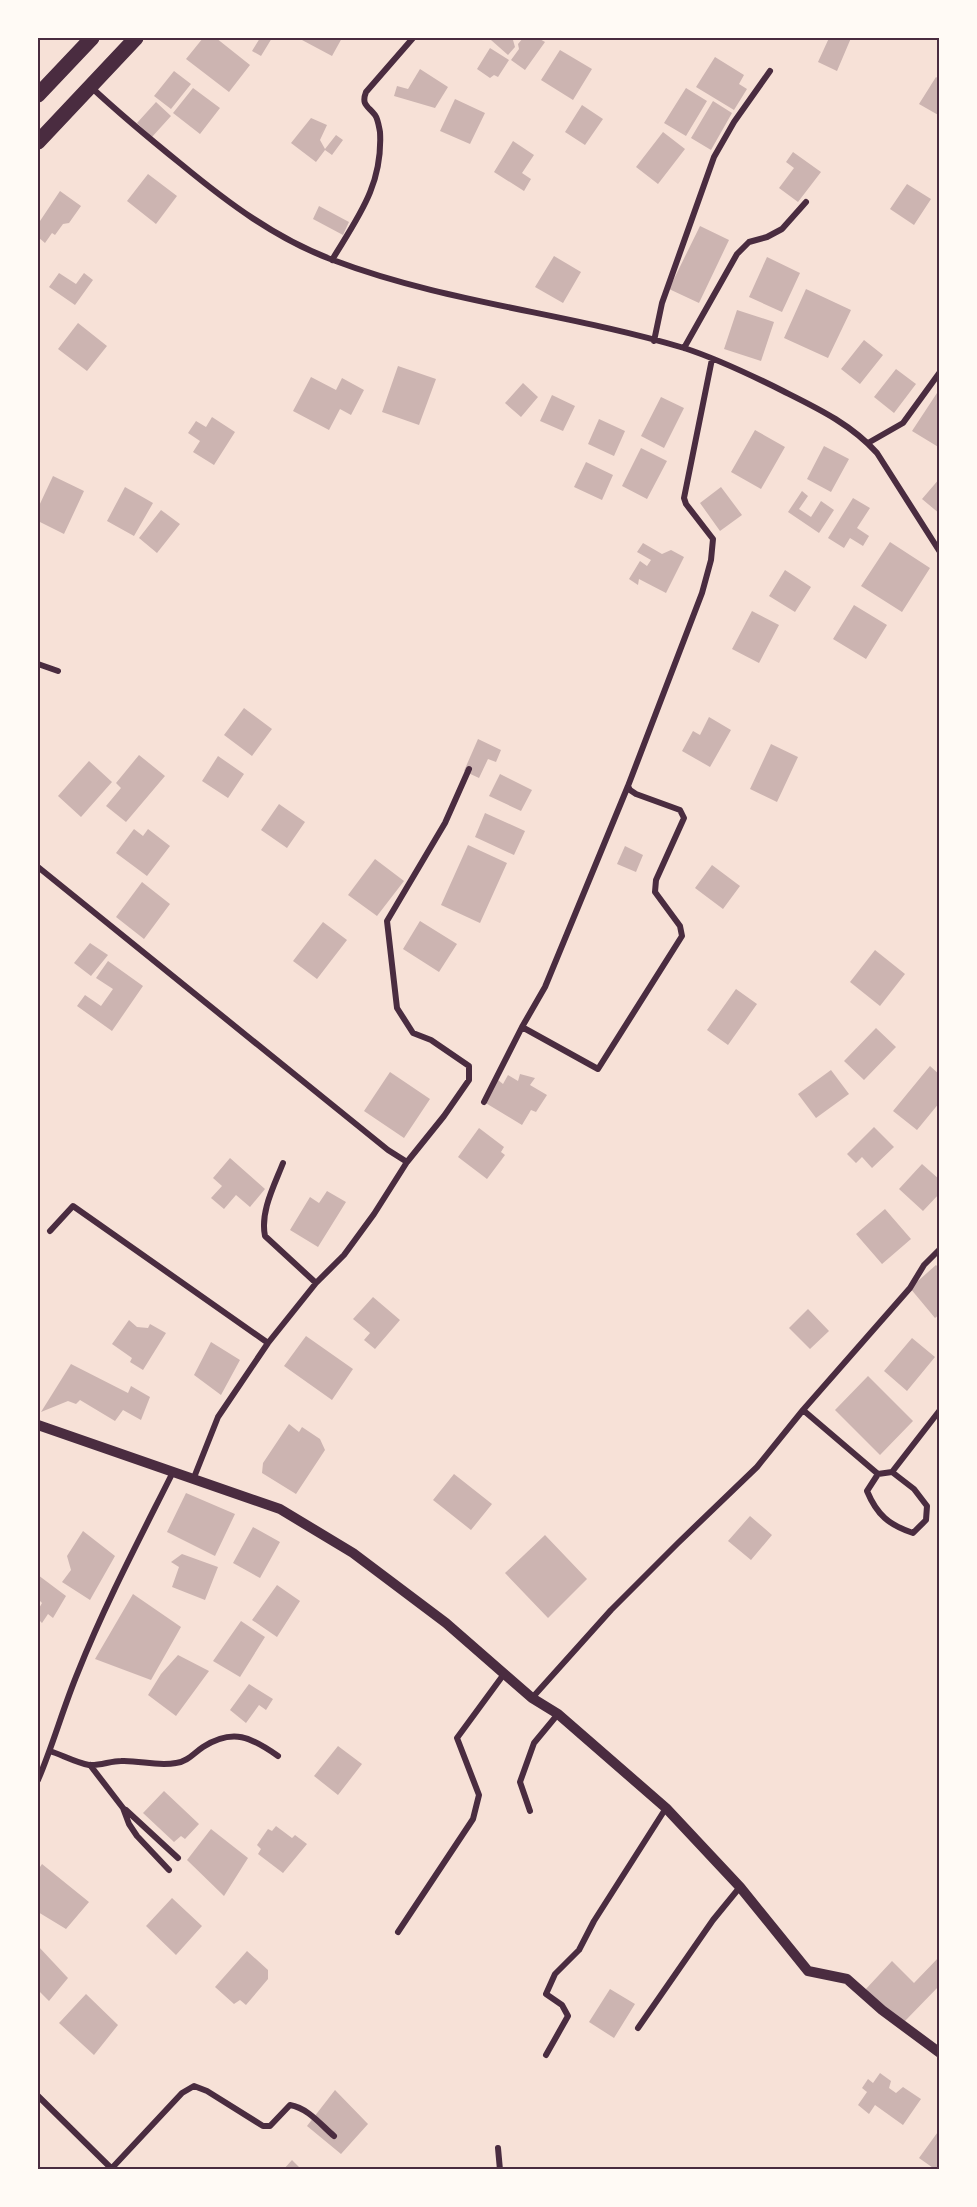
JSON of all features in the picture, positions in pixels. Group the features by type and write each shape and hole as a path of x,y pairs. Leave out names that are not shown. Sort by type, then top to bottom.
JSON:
{"highway":[{"path":"38,95 92,38"},
{"path":"38,142 136,38"}],"street":[{"path":"332,260 375,182 380,152 380,130 376,116 364,105 363,99 366,92 413,38"},
{"path":"654,341 662,303 714,157 734,122 770,71"},
{"path":"91,87 126,120 193,174 260,223 295,244 332,260 425,289 545,314 684,348 734,367 815,408 840,422 868,443 877,453 939,552"},
{"path":"684,348 737,254 749,242 767,237 782,229 806,202"},
{"path":"484,1102 545,987 628,786 702,594 711,560 713,539 686,504 684,498 712,359"},
{"path":"868,443 903,423 939,372"},
{"path":"38,664 58,671"},
{"path":"193,1480 218,1417 268,1343 316,1283 345,1255 407,1162 469,1080 469,1066 431,1040 412,1033 397,1008 387,921 445,823 469,769"},
{"path":"522,1027 598,1070 682,936 680,926 657,896 655,887 683,823 683,814 676,808 636,794 628,786"},
{"path":"38,867 388,1150 407,1162"},
{"path":"283,1163 268,1200 262,1226 265,1236 316,1283"},
{"path":"50,1231 73,1206 268,1343"},
{"path":"532,1698 611,1610 758,1467 803,1410 910,1288 924,1265 939,1249"},
{"path":"803,1410 878,1474 892,1472 939,1410"},
{"path":"38,1425 280,1509 353,1553 446,1623 532,1698 558,1714 666,1808 740,1887 808,1971 847,1979 882,2010 939,2053"},
{"path":"38,1780 78,1672 111,1597 173,1472"},
{"path":"878,1474 867,1491 873,1504 893,1526 913,1533 926,1520 927,1506 914,1490 892,1472"},
{"path":"398,1932 473,1819 479,1795 457,1738 504,1674"},
{"path":"530,1811 520,1782 534,1743 558,1714"},
{"path":"50,1750 90,1765 124,1760 158,1765 178,1763 203,1747 226,1737 240,1735 254,1740 278,1756"},
{"path":"90,1765 123,1808 178,1858"},
{"path":"123,1808 137,1836 169,1869"},
{"path":"546,2055 568,2016 562,2005 546,1994 555,1974 579,1950 594,1922 666,1808"},
{"path":"638,2028 707,1929 740,1887"},
{"path":"38,2096 113,2169 182,2093 194,2086 207,2091 263,2126 270,2126 290,2105 296,2106 304,2110 334,2136"},
{"path":"498,2148 500,2169"}],"building":[{"path":"203,38 216,38 250,65 229,92 186,59"},
{"path":"260,38 272,38 261,56 252,51"},
{"path":"303,38 342,38 332,56 302,40"},
{"path":"493,38 515,38 513,40 515,47 508,55 491,40"},
{"path":"523,38 538,38 545,42 525,70 511,60"},
{"path":"829,38 851,38 837,71 818,62"},
{"path":"490,48 509,60 498,77 494,75 490,78 477,69"},
{"path":"560,50 592,69 573,100 541,80"},
{"path":"715,57 744,75 739,84 747,89 734,110 696,87"},
{"path":"420,69 448,87 435,108 394,96 397,86 408,89"},
{"path":"174,71 191,84 171,109 154,96"},
{"path":"936,77 940,80 940,116 919,104"},
{"path":"193,88 220,108 200,134 173,113"},
{"path":"686,88 707,101 686,136 664,123"},
{"path":"455,99 485,113 470,144 440,131"},
{"path":"713,101 732,113 711,150 691,138"},
{"path":"156,102 171,116 152,137 137,123"},
{"path":"582,105 603,119 585,145 565,132"},
{"path":"311,118 327,125 320,140 325,149 336,135 343,140 332,155 325,150 316,162 291,143"},
{"path":"663,132 685,149 658,184 636,167"},
{"path":"513,141 534,155 522,173 531,179 524,191 494,172"},
{"path":"793,152 821,172 798,202 779,188 794,168 786,162"},
{"path":"148,174 177,196 156,224 127,201"},
{"path":"907,184 931,199 914,225 890,209"},
{"path":"60,191 81,206 69,223 63,224 55,235 52,233 45,243 38,237 38,224"},
{"path":"319,206 349,222 343,235 313,219"},
{"path":"700,226 729,240 699,303 669,289"},
{"path":"554,256 581,272 563,303 535,287"},
{"path":"767,257 800,273 782,312 749,297"},
{"path":"59,273 76,284 84,273 93,280 75,305 49,287"},
{"path":"806,289 851,310 828,358 784,338"},
{"path":"737,310 774,322 761,361 724,349"},
{"path":"78,323 107,346 87,371 58,349"},
{"path":"864,340 883,355 860,384 841,369"},
{"path":"398,366 436,379 419,425 382,412"},
{"path":"896,369 916,384 894,413 874,397"},
{"path":"311,377 336,390 342,378 364,390 351,415 340,409 329,430 293,411"},
{"path":"523,383 538,397 521,417 505,403"},
{"path":"937,393 940,394 940,448 912,431"},
{"path":"552,395 575,406 563,431 540,421"},
{"path":"661,397 684,408 664,448 641,436"},
{"path":"212,417 235,432 214,465 193,452 200,441 188,433 196,421 206,427"},
{"path":"599,419 625,431 614,456 588,444"},
{"path":"755,430 785,447 761,489 731,472"},
{"path":"824,446 849,459 831,492 807,479"},
{"path":"641,448 667,461 647,499 622,486"},
{"path":"586,462 613,475 602,500 574,487"},
{"path":"53,476 84,491 64,534 38,521 38,508"},
{"path":"940,478 940,514 922,499"},
{"path":"125,487 153,503 134,536 107,521"},
{"path":"721,487 742,515 720,531 700,503"},
{"path":"802,491 808,496 799,509 811,517 821,501 834,510 819,533 788,512"},
{"path":"853,498 870,508 857,528 869,536 863,546 850,538 844,548 828,538"},
{"path":"161,510 180,524 157,553 139,538"},
{"path":"890,542 930,568 902,612 861,586"},
{"path":"643,543 662,554 671,550 684,557 666,593 639,579 638,585 629,579 640,561 647,566 651,560 637,552"},
{"path":"785,570 811,587 795,612 769,596"},
{"path":"854,605 887,625 866,659 833,639"},
{"path":"752,611 779,625 759,663 732,649"},
{"path":"244,708 272,729 252,756 224,735"},
{"path":"709,717 731,730 710,767 682,751 693,731 700,735"},
{"path":"478,739 501,750 496,762 488,759 479,778 464,771"},
{"path":"771,744 798,757 777,802 750,789"},
{"path":"139,755 165,776 126,822 106,806 121,788 116,783"},
{"path":"218,756 244,774 228,798 202,781"},
{"path":"89,761 112,782 81,817 58,796"},
{"path":"500,774 532,790 521,811 489,796"},
{"path":"279,804 305,822 287,848 261,830"},
{"path":"485,813 525,831 514,855 475,837"},
{"path":"134,829 143,836 148,829 170,846 147,876 116,853"},
{"path":"468,845 507,863 480,923 441,905"},
{"path":"625,846 643,855 636,872 617,864"},
{"path":"375,859 404,881 377,916 348,895"},
{"path":"712,865 740,886 723,909 695,888"},
{"path":"142,882 170,904 144,939 116,917"},
{"path":"420,921 457,944 439,972 403,949"},
{"path":"323,922 347,940 317,979 293,961"},
{"path":"90,943 108,955 91,976 74,963"},
{"path":"875,950 905,974 880,1006 850,982"},
{"path":"108,961 143,986 112,1031 77,1006 85,995 101,1006 113,989 96,978"},
{"path":"736,989 757,1004 728,1045 707,1030"},
{"path":"876,1028 896,1047 864,1080 844,1061"},
{"path":"930,1066 940,1075 940,1102 917,1130 893,1111"},
{"path":"831,1070 849,1094 816,1118 798,1094"},
{"path":"390,1072 430,1099 404,1138 364,1111"},
{"path":"520,1074 535,1078 530,1085 547,1095 536,1112 531,1110 522,1125 484,1102 498,1080 503,1084 508,1075 518,1081"},
{"path":"874,1127 894,1147 872,1168 862,1157 856,1163 847,1154"},
{"path":"479,1128 504,1147 501,1152 505,1155 487,1179 458,1157"},
{"path":"230,1158 265,1189 250,1207 236,1195 224,1209 211,1198 222,1186 213,1178"},
{"path":"922,1164 940,1180 940,1193 923,1211 899,1189"},
{"path":"327,1191 346,1202 318,1247 290,1230 310,1197 319,1203"},
{"path":"885,1209 911,1239 882,1264 856,1234"},
{"path":"936,1265 940,1269 940,1314 935,1318 910,1288"},
{"path":"373,1297 400,1320 375,1349 364,1340 370,1333 353,1319"},
{"path":"808,1309 829,1331 810,1349 789,1328"},
{"path":"129,1320 137,1327 148,1328 150,1324 166,1333 143,1370 130,1362 132,1358 112,1344"},
{"path":"306,1336 353,1369 332,1400 284,1366"},
{"path":"912,1338 935,1357 907,1391 884,1371"},
{"path":"211,1342 240,1360 221,1395 194,1375"},
{"path":"71,1364 128,1393 131,1386 150,1397 141,1420 123,1410 115,1421 80,1400 76,1404 68,1401 41,1412"},
{"path":"868,1376 913,1421 880,1455 835,1410"},
{"path":"289,1424 299,1432 302,1427 320,1439 325,1450 296,1494 262,1473 263,1463"},
{"path":"454,1474 492,1504 471,1530 433,1500"},
{"path":"186,1493 235,1514 215,1556 167,1532"},
{"path":"750,1516 772,1535 751,1560 728,1541"},
{"path":"253,1527 280,1542 260,1578 233,1563"},
{"path":"83,1531 115,1556 90,1600 62,1582 71,1570 67,1556"},
{"path":"545,1535 587,1579 548,1618 505,1573"},
{"path":"182,1554 218,1567 205,1600 172,1587 179,1567 171,1562"},
{"path":"38,1575 66,1596 53,1618 48,1614 42,1623 38,1619 38,1610 42,1603 38,1599"},
{"path":"277,1585 300,1601 277,1637 252,1620"},
{"path":"133,1594 181,1627 151,1680 95,1659"},
{"path":"241,1621 265,1637 240,1677 213,1661"},
{"path":"178,1655 209,1671 176,1716 148,1695 161,1674"},
{"path":"249,1684 273,1699 266,1710 259,1705 246,1723 230,1710"},
{"path":"338,1746 362,1764 338,1795 314,1776"},
{"path":"164,1791 199,1824 185,1839 181,1836 174,1842 143,1813"},
{"path":"276,1826 292,1838 295,1835 307,1844 283,1873 258,1854 261,1849 257,1845 268,1829 272,1831"},
{"path":"211,1829 248,1858 224,1896 187,1860"},
{"path":"42,1864 89,1902 66,1929 38,1912 38,1870"},
{"path":"172,1898 202,1926 176,1955 146,1926"},
{"path":"38,1946 68,1978 49,2001 38,1990"},
{"path":"247,1951 268,1970 268,1979 246,2005 240,2000 234,2004 215,1987"},
{"path":"940,1956 940,1985 904,2022 865,1990 892,1961 914,1983"},
{"path":"610,1989 635,2004 614,2038 589,2022"},
{"path":"86,1994 118,2025 94,2055 59,2023"},
{"path":"880,2073 891,2081 889,2088 896,2093 903,2087 921,2099 903,2125 875,2105 869,2114 858,2105 867,2092 862,2088 868,2079 873,2083"},
{"path":"335,2090 368,2124 341,2154 307,2126"},
{"path":"940,2129 940,2170 936,2170 919,2158"},
{"path":"292,2160 302,2170 283,2170"}]}
